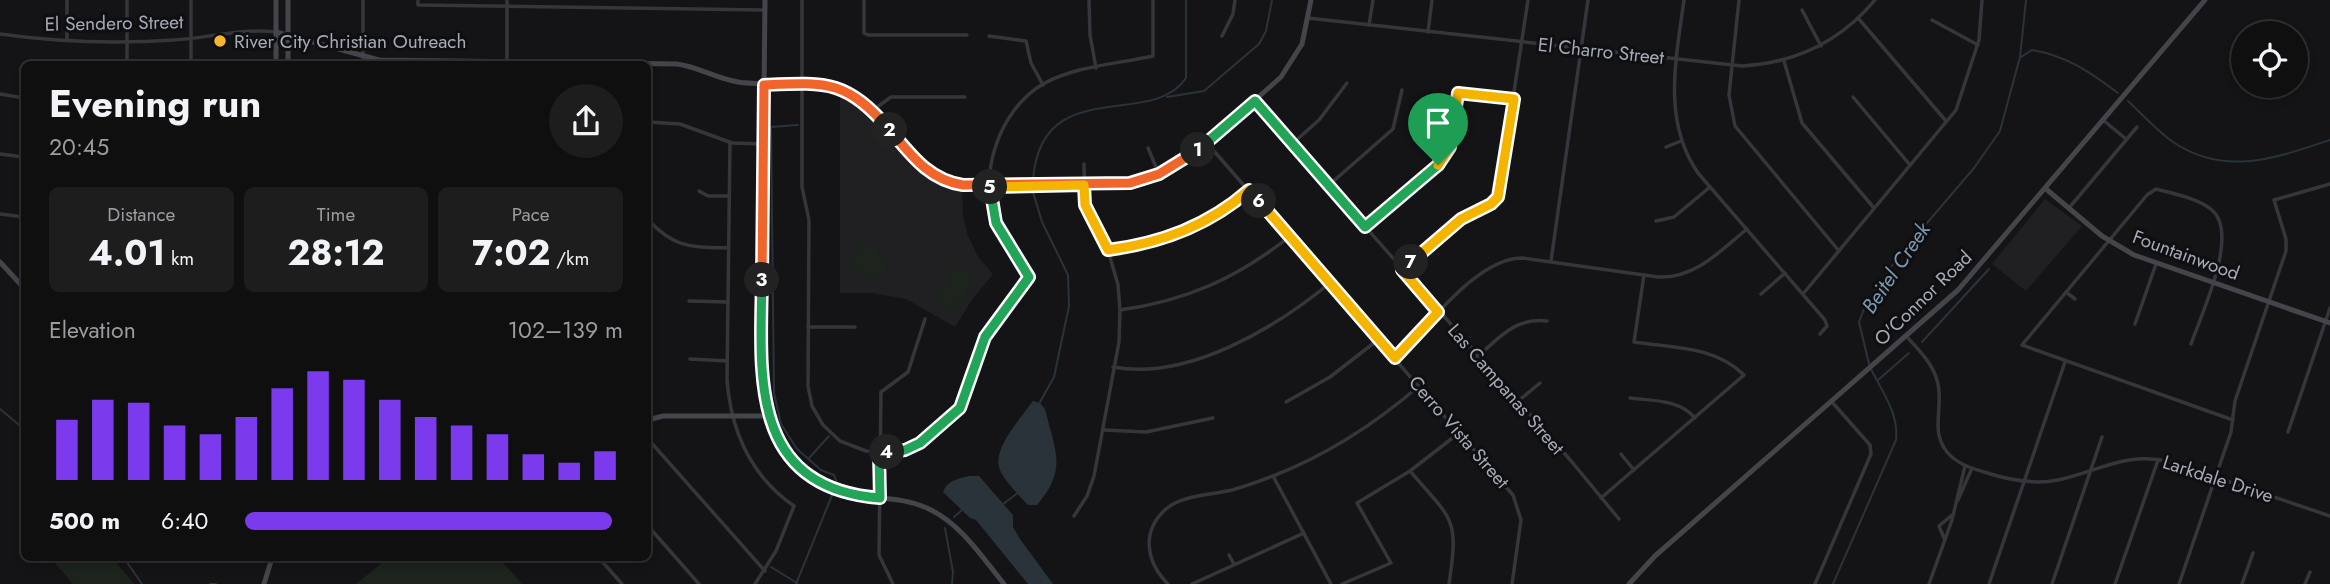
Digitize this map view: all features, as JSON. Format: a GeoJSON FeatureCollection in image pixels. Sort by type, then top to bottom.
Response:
{"type":"FeatureCollection","features":[{"type":"Feature","properties":{"kind":"street"},"geometry":{"type":"LineString","coordinates":[[66,41],[67,0]]}},
{"type":"Feature","properties":{"kind":"street"},"geometry":{"type":"LineString","coordinates":[[127,0],[127,61]]}},
{"type":"Feature","properties":{"kind":"street"},"geometry":{"type":"LineString","coordinates":[[191,0],[191,61]]}},
{"type":"Feature","properties":{"kind":"street"},"geometry":{"type":"LineString","coordinates":[[276,0],[276,61]]}},
{"type":"Feature","properties":{"kind":"street"},"geometry":{"type":"LineString","coordinates":[[288,0],[288,61]]}},
{"type":"Feature","properties":{"kind":"street"},"geometry":{"type":"LineString","coordinates":[[363,0],[363,61]]}},
{"type":"Feature","properties":{"kind":"street"},"geometry":{"type":"LineString","coordinates":[[563,0],[563,7]]}},
{"type":"Feature","properties":{"kind":"street"},"geometry":{"type":"LineString","coordinates":[[618,0],[618,8]]}},
{"type":"Feature","properties":{"kind":"street"},"geometry":{"type":"LineString","coordinates":[[673,8],[674,0]]}},
{"type":"Feature","properties":{"kind":"street"},"geometry":{"type":"LineString","coordinates":[[730,0],[730,9]]}},
{"type":"Feature","properties":{"kind":"street"},"geometry":{"type":"LineString","coordinates":[[765,0],[761,373],[768,416],[784,450],[809,475],[850,494],[918,504],[947,520],[1004,584]]}},
{"type":"Feature","properties":{"kind":"street"},"geometry":{"type":"LineString","coordinates":[[802,0],[802,187],[808,220],[808,386],[815,412],[840,441],[857,449],[879,452],[900,452],[916,446],[960,408],[985,337],[1029,277],[996,223],[990,185],[996,147],[1005,125],[1021,103],[1043,85],[1070,73],[1153,57],[1153,0]]}},
{"type":"Feature","properties":{"kind":"street"},"geometry":{"type":"LineString","coordinates":[[864,0],[864,33],[868,36],[967,35]]}},
{"type":"Feature","properties":{"kind":"street"},"geometry":{"type":"LineString","coordinates":[[1089,0],[1090,35],[1096,68]]}},
{"type":"Feature","properties":{"kind":"street"},"geometry":{"type":"LineString","coordinates":[[1222,36],[1233,14],[1236,0]]}},
{"type":"Feature","properties":{"kind":"street","name":"El Sendero Street"},"geometry":{"type":"LineString","coordinates":[[651,64],[677,64],[700,68],[731,81],[764,85],[820,83],[841,89],[873,110],[915,160],[932,174],[957,184],[1130,183],[1159,174],[1207,143],[1255,101],[1292,63],[1302,44],[1311,0]]}},
{"type":"Feature","properties":{"kind":"street"},"geometry":{"type":"LineString","coordinates":[[1369,25],[1373,0]]}},
{"type":"Feature","properties":{"kind":"street"},"geometry":{"type":"LineString","coordinates":[[1428,32],[1432,0]]}},
{"type":"Feature","properties":{"kind":"street"},"geometry":{"type":"LineString","coordinates":[[1402,270],[1461,219],[1491,204],[1498,197],[1528,0]]}},
{"type":"Feature","properties":{"kind":"street"},"geometry":{"type":"LineString","coordinates":[[1551,262],[1588,0]]}},
{"type":"Feature","properties":{"kind":"street"},"geometry":{"type":"LineString","coordinates":[[1684,0],[1676,59],[1674,105],[1681,141],[1692,163],[1710,187],[1827,323],[1820,334]]}},
{"type":"Feature","properties":{"kind":"street"},"geometry":{"type":"LineString","coordinates":[[1739,0],[1729,106],[1734,126],[1839,251]]}},
{"type":"Feature","properties":{"kind":"street","name":"El Charro Street"},"geometry":{"type":"LineString","coordinates":[[1308,18],[1731,65],[1784,61],[1821,46],[1858,18],[1875,0]]}},
{"type":"Feature","properties":{"kind":"street"},"geometry":{"type":"LineString","coordinates":[[1803,295],[1958,105],[1978,45],[1982,0]]}},
{"type":"Feature","properties":{"kind":"street","name":"O'Connor Road"},"geometry":{"type":"LineString","coordinates":[[1629,584],[1655,556],[1907,337],[1972,276],[2204,0]]}},
{"type":"Feature","properties":{"kind":"street"},"geometry":{"type":"LineString","coordinates":[[418,3],[765,10]]}},
{"type":"Feature","properties":{"kind":"street"},"geometry":{"type":"LineString","coordinates":[[507,3],[507,61]]}},
{"type":"Feature","properties":{"kind":"street"},"geometry":{"type":"LineString","coordinates":[[1802,10],[1821,46]]}},
{"type":"Feature","properties":{"kind":"street"},"geometry":{"type":"LineString","coordinates":[[1858,18],[1946,121]]}},
{"type":"Feature","properties":{"kind":"street"},"geometry":{"type":"LineString","coordinates":[[1932,20],[1978,45]]}},
{"type":"Feature","properties":{"kind":"street","name":"El Sendero Street"},"geometry":{"type":"LineString","coordinates":[[0,34],[66,41],[127,41],[191,38],[240,30],[276,32],[363,61]]}},
{"type":"Feature","properties":{"kind":"street"},"geometry":{"type":"LineString","coordinates":[[989,36],[1026,41],[1031,63],[1043,85]]}},
{"type":"Feature","properties":{"kind":"street"},"geometry":{"type":"LineString","coordinates":[[1784,61],[1802,123],[1875,209]]}},
{"type":"Feature","properties":{"kind":"street"},"geometry":{"type":"LineString","coordinates":[[1292,144],[1319,120],[1346,83]]}},
{"type":"Feature","properties":{"kind":"street"},"geometry":{"type":"LineString","coordinates":[[1329,185],[1393,129],[1402,90]]}},
{"type":"Feature","properties":{"kind":"street"},"geometry":{"type":"LineString","coordinates":[[1365,227],[1447,155],[1458,93],[1514,99]]}},
{"type":"Feature","properties":{"kind":"street"},"geometry":{"type":"LineString","coordinates":[[0,94],[21,98]]}},
{"type":"Feature","properties":{"kind":"street"},"geometry":{"type":"LineString","coordinates":[[873,110],[891,97],[965,97]]}},
{"type":"Feature","properties":{"kind":"street"},"geometry":{"type":"LineString","coordinates":[[1853,97],[1910,165]]}},
{"type":"Feature","properties":{"kind":"street","name":"Las Campanas Street"},"geometry":{"type":"LineString","coordinates":[[1255,101],[1619,519]]}},
{"type":"Feature","properties":{"kind":"street"},"geometry":{"type":"LineString","coordinates":[[2104,120],[2127,139]]}},
{"type":"Feature","properties":{"kind":"street"},"geometry":{"type":"LineString","coordinates":[[651,122],[680,124],[730,142],[764,144]]}},
{"type":"Feature","properties":{"kind":"street"},"geometry":{"type":"LineString","coordinates":[[2069,208],[2137,127]]}},
{"type":"Feature","properties":{"kind":"street"},"geometry":{"type":"LineString","coordinates":[[1666,147],[1681,141]]}},
{"type":"Feature","properties":{"kind":"street"},"geometry":{"type":"LineString","coordinates":[[730,142],[728,361],[732,416],[754,466],[772,488],[794,506],[765,571],[755,584]]}},
{"type":"Feature","properties":{"kind":"street","name":"Cerro Vista Street"},"geometry":{"type":"LineString","coordinates":[[1207,143],[1518,503],[1521,520],[1512,584]]}},
{"type":"Feature","properties":{"kind":"street"},"geometry":{"type":"LineString","coordinates":[[1147,148],[1159,174]]}},
{"type":"Feature","properties":{"kind":"street"},"geometry":{"type":"LineString","coordinates":[[0,154],[21,158]]}},
{"type":"Feature","properties":{"kind":"street"},"geometry":{"type":"LineString","coordinates":[[1074,516],[1091,486],[1104,430],[1119,342],[1120,310],[1118,285],[1108,250],[1085,205],[1084,164]]}},
{"type":"Feature","properties":{"kind":"street"},"geometry":{"type":"LineString","coordinates":[[2179,584],[2216,476],[2233,420],[2235,401],[2287,245],[2274,200],[2330,184]]}},
{"type":"Feature","properties":{"kind":"street"},"geometry":{"type":"LineString","coordinates":[[1656,221],[1674,217],[1710,187]]}},
{"type":"Feature","properties":{"kind":"street","name":"Fountainwood"},"geometry":{"type":"LineString","coordinates":[[2046,188],[2108,241],[2156,264],[2328,322]]}},
{"type":"Feature","properties":{"kind":"street"},"geometry":{"type":"LineString","coordinates":[[1108,250],[1150,243],[1192,228],[1224,210],[1249,190]]}},
{"type":"Feature","properties":{"kind":"street"},"geometry":{"type":"LineString","coordinates":[[699,191],[708,196],[729,196]]}},
{"type":"Feature","properties":{"kind":"street"},"geometry":{"type":"LineString","coordinates":[[2191,344],[2212,283],[2222,242],[2215,212],[2172,194],[2152,191],[2022,345],[2233,420]]}},
{"type":"Feature","properties":{"kind":"street"},"geometry":{"type":"LineString","coordinates":[[0,214],[21,217]]}},
{"type":"Feature","properties":{"kind":"street"},"geometry":{"type":"LineString","coordinates":[[651,223],[666,237],[681,245],[729,248]]}},
{"type":"Feature","properties":{"kind":"street"},"geometry":{"type":"LineString","coordinates":[[1395,358],[1438,312],[1500,261],[1522,258],[1666,277],[1691,271],[1707,263],[1747,229]]}},
{"type":"Feature","properties":{"kind":"street"},"geometry":{"type":"LineString","coordinates":[[1120,310],[1166,303],[1210,288],[1253,265],[1289,237]]}},
{"type":"Feature","properties":{"kind":"street"},"geometry":{"type":"LineString","coordinates":[[0,262],[21,285]]}},
{"type":"Feature","properties":{"kind":"street"},"geometry":{"type":"LineString","coordinates":[[2135,324],[2156,264]]}},
{"type":"Feature","properties":{"kind":"street"},"geometry":{"type":"LineString","coordinates":[[1761,294],[1784,273]]}},
{"type":"Feature","properties":{"kind":"street"},"geometry":{"type":"LineString","coordinates":[[1601,498],[1744,375],[1730,361],[1716,354],[1634,342],[1644,275]]}},
{"type":"Feature","properties":{"kind":"street"},"geometry":{"type":"LineString","coordinates":[[1113,367],[1145,369],[1213,352],[1270,326],[1330,283]]}},
{"type":"Feature","properties":{"kind":"street"},"geometry":{"type":"LineString","coordinates":[[2066,292],[2075,299]]}},
{"type":"Feature","properties":{"kind":"street"},"geometry":{"type":"LineString","coordinates":[[689,302],[728,302]]}},
{"type":"Feature","properties":{"kind":"street"},"geometry":{"type":"LineString","coordinates":[[2288,432],[2328,322],[2330,308]]}},
{"type":"Feature","properties":{"kind":"street"},"geometry":{"type":"LineString","coordinates":[[893,584],[879,555],[881,392],[908,372],[925,319]]}},
{"type":"Feature","properties":{"kind":"street"},"geometry":{"type":"LineString","coordinates":[[1478,357],[1518,323],[1533,319],[1547,321]]}},
{"type":"Feature","properties":{"kind":"street"},"geometry":{"type":"LineString","coordinates":[[808,327],[855,327]]}},
{"type":"Feature","properties":{"kind":"street"},"geometry":{"type":"LineString","coordinates":[[1907,337],[1929,363],[1938,382],[1937,417],[1941,441],[1949,454],[1965,466],[1952,515],[1928,584]]}},
{"type":"Feature","properties":{"kind":"street"},"geometry":{"type":"LineString","coordinates":[[1286,402],[1330,377],[1378,339]]}},
{"type":"Feature","properties":{"kind":"street"},"geometry":{"type":"LineString","coordinates":[[690,359],[728,361]]}},
{"type":"Feature","properties":{"kind":"street"},"geometry":{"type":"LineString","coordinates":[[1989,584],[2065,362]]}},
{"type":"Feature","properties":{"kind":"street"},"geometry":{"type":"LineString","coordinates":[[1517,402],[1540,383]]}},
{"type":"Feature","properties":{"kind":"street"},"geometry":{"type":"LineString","coordinates":[[1168,584],[1150,560],[1152,532],[1163,512],[1178,502],[1234,489],[1273,476],[1323,453],[1365,427],[1419,386]]}},
{"type":"Feature","properties":{"kind":"street"},"geometry":{"type":"LineString","coordinates":[[1630,398],[1676,404],[1695,418]]}},
{"type":"Feature","properties":{"kind":"street"},"geometry":{"type":"LineString","coordinates":[[1815,584],[1871,449],[1832,402]]}},
{"type":"Feature","properties":{"kind":"street"},"geometry":{"type":"LineString","coordinates":[[651,419],[663,416],[768,416]]}},
{"type":"Feature","properties":{"kind":"street"},"geometry":{"type":"LineString","coordinates":[[1104,430],[1146,432],[1213,418]]}},
{"type":"Feature","properties":{"kind":"street"},"geometry":{"type":"LineString","coordinates":[[1342,584],[1391,563],[1357,503],[1410,471],[1460,433]]}},
{"type":"Feature","properties":{"kind":"street"},"geometry":{"type":"LineString","coordinates":[[2052,584],[2102,437]]}},
{"type":"Feature","properties":{"kind":"street"},"geometry":{"type":"LineString","coordinates":[[651,442],[765,571]]}},
{"type":"Feature","properties":{"kind":"street"},"geometry":{"type":"LineString","coordinates":[[1621,454],[1634,470]]}},
{"type":"Feature","properties":{"kind":"street"},"geometry":{"type":"LineString","coordinates":[[2115,584],[2158,459]]}},
{"type":"Feature","properties":{"kind":"street","name":"Larkdale Drive"},"geometry":{"type":"LineString","coordinates":[[1965,466],[2024,481],[2058,480],[2122,460],[2158,459],[2216,476],[2330,516]]}},
{"type":"Feature","properties":{"kind":"street"},"geometry":{"type":"LineString","coordinates":[[1956,502],[1972,468]]}},
{"type":"Feature","properties":{"kind":"street"},"geometry":{"type":"LineString","coordinates":[[1410,471],[1452,524],[1455,542],[1449,584]]}},
{"type":"Feature","properties":{"kind":"street"},"geometry":{"type":"LineString","coordinates":[[1273,476],[1331,584]]}},
{"type":"Feature","properties":{"kind":"street"},"geometry":{"type":"LineString","coordinates":[[1944,538],[1939,526],[1952,515]]}},
{"type":"Feature","properties":{"kind":"street"},"geometry":{"type":"LineString","coordinates":[[651,529],[699,584]]}},
{"type":"Feature","properties":{"kind":"street"},"geometry":{"type":"LineString","coordinates":[[1192,584],[1304,533]]}},
{"type":"Feature","properties":{"kind":"street"},"geometry":{"type":"LineString","coordinates":[[2242,584],[2253,553]]}},
{"type":"Feature","properties":{"kind":"street"},"geometry":{"type":"LineString","coordinates":[[1229,555],[1234,564]]}},
{"type":"Feature","properties":{"kind":"street"},"geometry":{"type":"LineString","coordinates":[[264,584],[271,561]]}},
{"type":"Feature","properties":{"kind":"street"},"geometry":{"type":"LineString","coordinates":[[602,561],[622,584]]}},
{"type":"Feature","properties":{"kind":"street"},"geometry":{"type":"LineString","coordinates":[[2305,584],[2310,572]]}},
{"type":"Feature","properties":{"kind":"shaded area"},"geometry":{"type":"Polygon","coordinates":[[[840,95],[862,108],[920,172],[942,185],[962,190],[963,216],[968,236],[978,257],[993,274],[973,298],[955,327],[906,299],[872,293],[840,293],[840,95]]]}},
{"type":"Feature","properties":{"kind":"shaded area"},"geometry":{"type":"Polygon","coordinates":[[[2045,199],[2082,226],[2026,291],[1992,264],[2045,199]]]}},
{"type":"Feature","properties":{"kind":"shaded area"},"geometry":{"type":"Polygon","coordinates":[[[861,243],[876,248],[878,255],[888,260],[879,281],[850,268],[861,243]]]}},
{"type":"Feature","properties":{"kind":"shaded area"},"geometry":{"type":"Polygon","coordinates":[[[957,264],[975,277],[952,311],[933,298],[957,264]]]}},
{"type":"Feature","properties":{"kind":"shaded area"},"geometry":{"type":"Polygon","coordinates":[[[1033,401],[1040,403],[1045,409],[1055,448],[1056,470],[1053,481],[1037,505],[1028,505],[1005,479],[998,462],[1009,434],[1033,401]]]}},
{"type":"Feature","properties":{"kind":"shaded area"},"geometry":{"type":"Polygon","coordinates":[[[979,476],[1013,515],[1013,527],[1053,584],[1028,584],[976,520],[970,518],[943,492],[950,482],[979,476]]]}},
{"type":"Feature","properties":{"kind":"shaded area"},"geometry":{"type":"Polygon","coordinates":[[[54,561],[115,561],[134,584],[73,584],[54,561]]]}},
{"type":"Feature","properties":{"kind":"shaded area"},"geometry":{"type":"Polygon","coordinates":[[[502,561],[522,584],[356,584],[382,563],[502,561]]]}},
{"type":"Feature","properties":{"kind":"waterway"},"geometry":{"type":"LineString","coordinates":[[1033,180],[1040,147],[1056,126],[1076,114],[1149,101],[1170,93],[1186,78],[1186,0]]}},
{"type":"Feature","properties":{"kind":"waterway"},"geometry":{"type":"LineString","coordinates":[[1167,97],[1204,91],[1259,44],[1266,31],[1272,0]]}},
{"type":"Feature","properties":{"kind":"waterway","name":"Beitel Creek"},"geometry":{"type":"LineString","coordinates":[[1869,364],[1859,322],[1866,304],[1898,257],[1974,168],[2000,131],[2020,57],[2026,0]]}},
{"type":"Feature","properties":{"kind":"waterway"},"geometry":{"type":"LineString","coordinates":[[2021,57],[2032,50],[2056,56],[2088,72],[2118,93]]}},
{"type":"Feature","properties":{"kind":"waterway"},"geometry":{"type":"LineString","coordinates":[[2128,101],[2173,142],[2192,153],[2212,159],[2251,161],[2270,158],[2330,140]]}},
{"type":"Feature","properties":{"kind":"waterway"},"geometry":{"type":"LineString","coordinates":[[798,125],[771,127],[774,393],[781,424],[797,449],[821,470],[834,475],[837,483]]}},
{"type":"Feature","properties":{"kind":"waterway"},"geometry":{"type":"LineString","coordinates":[[1033,192],[1042,222],[1068,275],[1069,306],[1054,377],[1040,402]]}},
{"type":"Feature","properties":{"kind":"waterway"},"geometry":{"type":"LineString","coordinates":[[1922,342],[1989,269]]}},
{"type":"Feature","properties":{"kind":"waterway"},"geometry":{"type":"LineString","coordinates":[[1878,380],[1909,353]]}},
{"type":"Feature","properties":{"kind":"waterway","name":"Beitel Creek"},"geometry":{"type":"LineString","coordinates":[[1833,584],[1896,440],[1892,412],[1871,369]]}},
{"type":"Feature","properties":{"kind":"waterway"},"geometry":{"type":"LineString","coordinates":[[0,409],[21,426]]}},
{"type":"Feature","properties":{"kind":"waterway"},"geometry":{"type":"LineString","coordinates":[[809,458],[829,436]]}},
{"type":"Feature","properties":{"kind":"waterway"},"geometry":{"type":"LineString","coordinates":[[1002,505],[1019,492]]}},
{"type":"Feature","properties":{"kind":"waterway"},"geometry":{"type":"LineString","coordinates":[[796,584],[833,493]]}},
{"type":"Feature","properties":{"kind":"waterway"},"geometry":{"type":"LineString","coordinates":[[954,517],[962,510]]}},
{"type":"Feature","properties":{"kind":"waterway"},"geometry":{"type":"LineString","coordinates":[[945,528],[953,572],[952,584]]}},
{"type":"Feature","properties":{"kind":"waterway"},"geometry":{"type":"LineString","coordinates":[[126,561],[142,584]]}},
{"type":"Feature","properties":{"kind":"waterway"},"geometry":{"type":"LineString","coordinates":[[771,567],[797,583]]}},
{"type":"Feature","properties":{"kind":"waterway"},"geometry":{"type":"LineString","coordinates":[[210,584],[216,584]]}},
{"type":"Feature","properties":{"kind":"place","name":"River City Christian Outreach"},"geometry":{"type":"Point","coordinates":[220,41]}},
{"type":"Feature","properties":{"kind":"route"},"geometry":{"type":"LineString","coordinates":[[820,83],[850,93],[868,105],[926,170],[944,180],[963,185],[1130,183],[1181,162],[1255,101],[1365,227],[1438,165],[1450,147],[1458,93],[1514,99],[1498,197],[1491,204],[1453,225],[1402,270],[1438,312],[1395,358],[1249,190],[1203,223],[1171,237],[1108,250],[1085,205],[1084,185],[990,185],[996,223],[1029,277],[985,337],[965,401],[954,415],[916,446],[900,452],[879,452],[880,498],[850,494],[809,475],[784,450],[772,429],[764,404],[761,373],[764,85],[820,83]]}}]}
